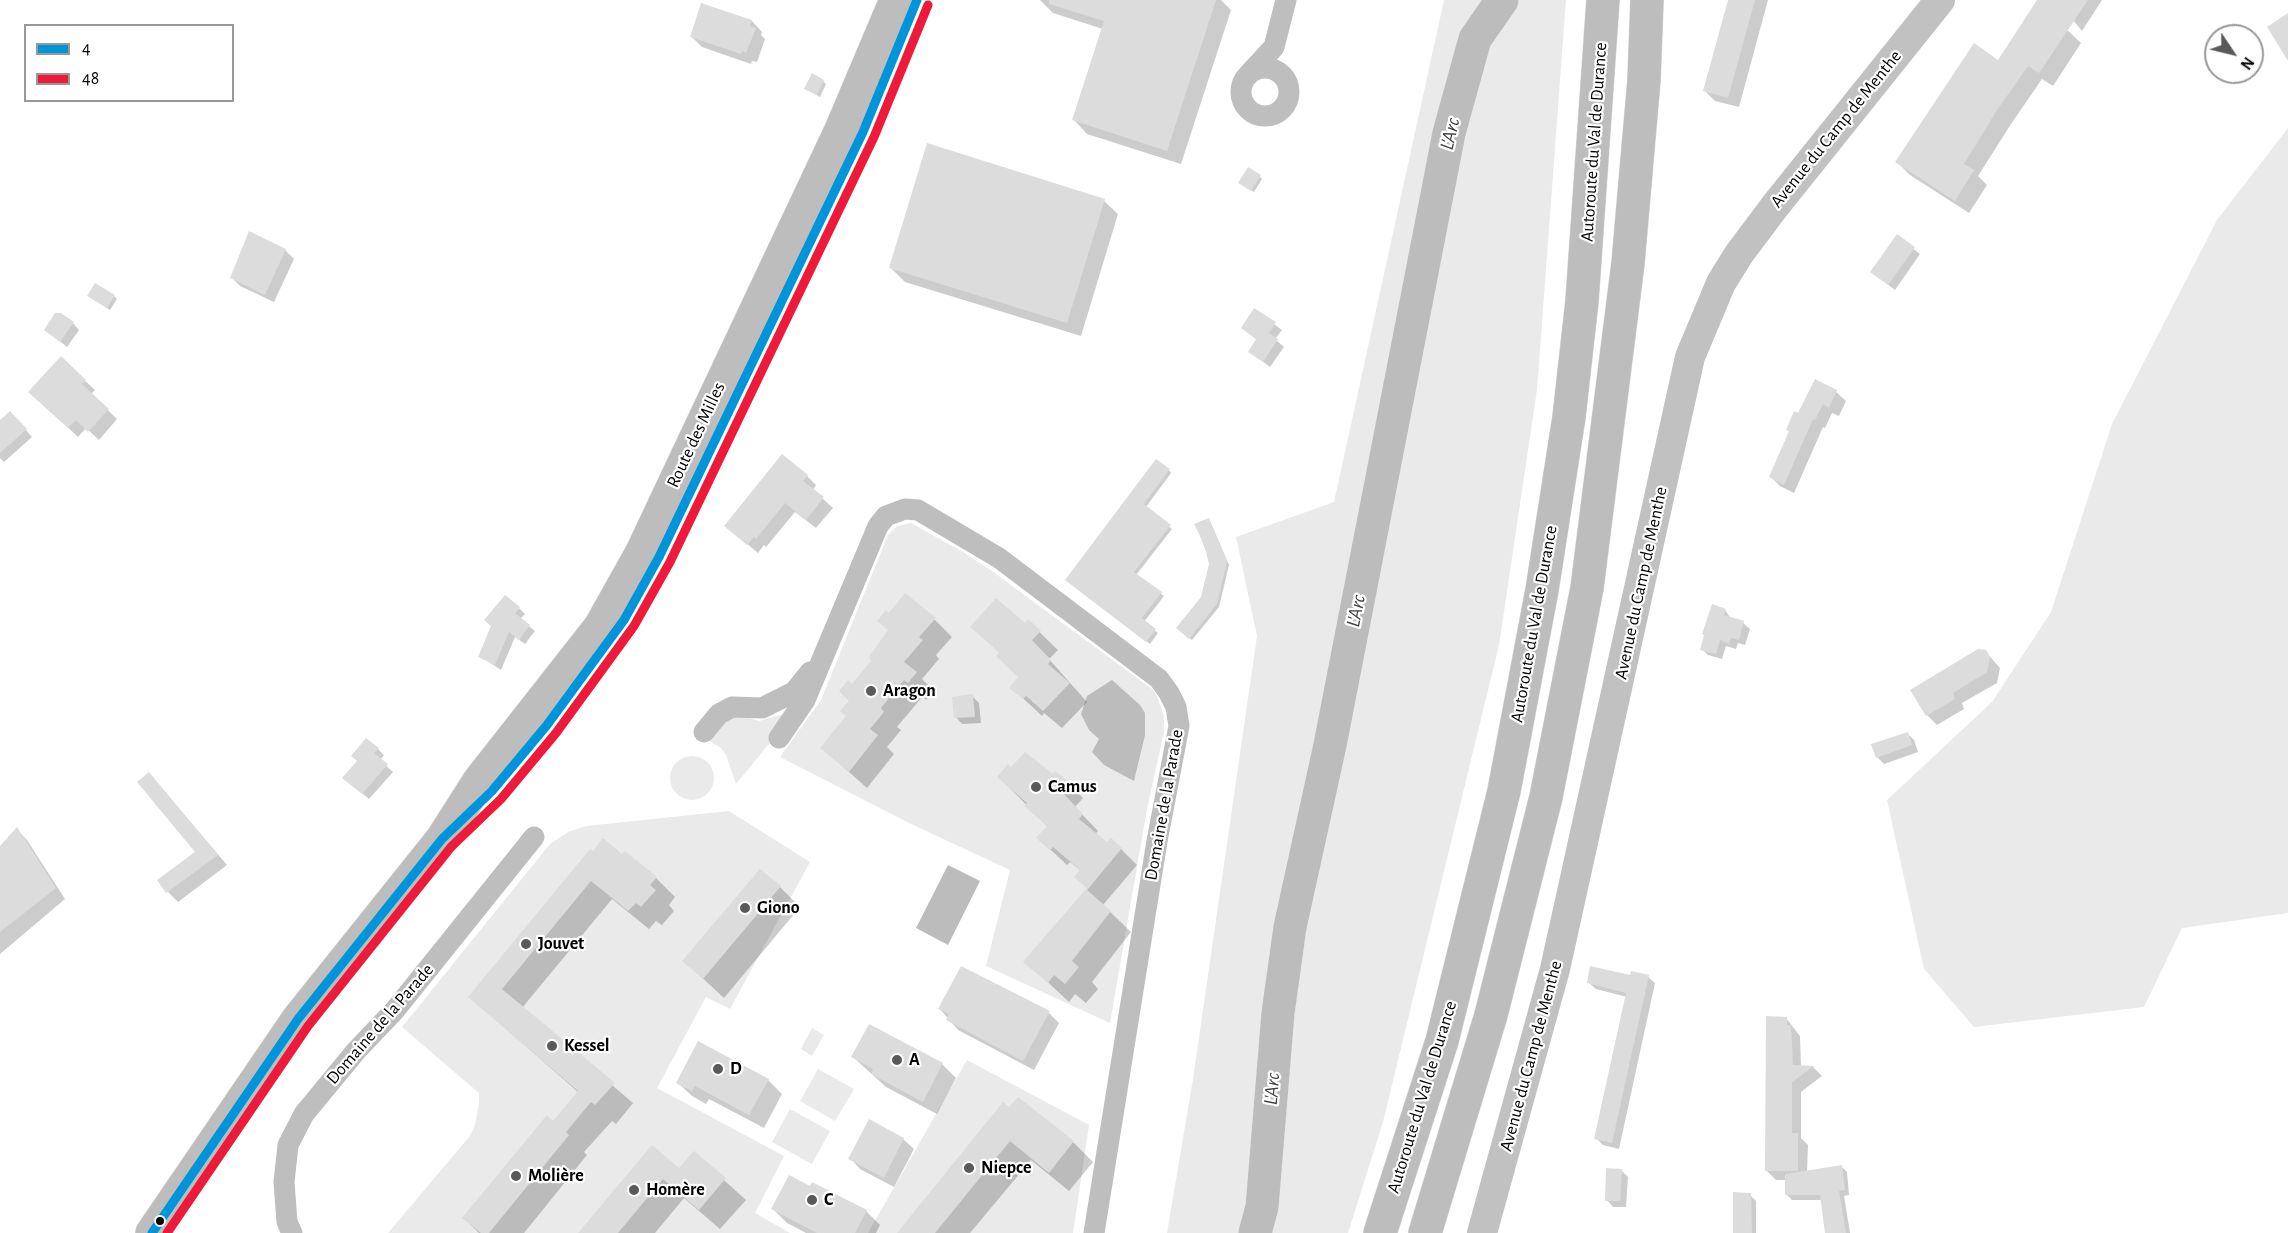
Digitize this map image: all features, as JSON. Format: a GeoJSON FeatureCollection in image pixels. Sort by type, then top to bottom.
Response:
{"type":"FeatureCollection","features":[{"type":"Feature","properties":{"kind":"main road","name":"Route des Milles"},"geometry":{"type":"LineString","coordinates":[[152,1233],[298,1019],[442,839],[479,781],[600,627],[642,552],[841,130],[896,0]]}},
{"type":"Feature","properties":{"kind":"main road","name":"Route des Milles"},"geometry":{"type":"LineString","coordinates":[[442,839],[492,791],[582,680],[624,620],[659,557],[863,132],[917,0]]}},
{"type":"Feature","properties":{"kind":"main road","name":"Autoroute du Val de Durance"},"geometry":{"type":"LineString","coordinates":[[1380,1233],[1442,1041],[1504,791],[1542,590],[1569,417],[1582,301],[1603,0]]}},
{"type":"Feature","properties":{"kind":"main road"},"geometry":{"type":"LineString","coordinates":[[1425,1233],[1491,1015],[1546,797],[1587,588],[1628,263],[1643,90],[1647,0]]}},
{"type":"Feature","properties":{"kind":"main road","name":"Avenue du Camp de Menthe"},"geometry":{"type":"LineString","coordinates":[[1482,1233],[1555,969],[1690,357],[1721,283],[1739,254],[1940,0]]}},
{"type":"Feature","properties":{"kind":"street"},"geometry":{"type":"LineString","coordinates":[[1274,47],[1288,84],[1288,97],[1283,108],[1270,116],[1250,111],[1243,102],[1241,93],[1245,79],[1274,47],[1287,0]]}},
{"type":"Feature","properties":{"kind":"street"},"geometry":{"type":"LineString","coordinates":[[1245,79],[1253,71],[1267,68],[1284,77]]}},
{"type":"Feature","properties":{"kind":"street","name":"Domaine de la Parade"},"geometry":{"type":"LineString","coordinates":[[779,738],[805,700],[878,526],[886,516],[896,511],[918,510],[999,558],[1159,679],[1176,707],[1179,726],[1149,886],[1094,1233]]}},
{"type":"Feature","properties":{"kind":"street","name":"Domaine de la Parade"},"geometry":{"type":"LineString","coordinates":[[704,732],[719,714],[732,707],[762,708],[794,692],[824,656]]}},
{"type":"Feature","properties":{"kind":"street","name":"Domaine de la Parade"},"geometry":{"type":"LineString","coordinates":[[292,1233],[287,1222],[284,1182],[288,1145],[304,1114],[356,1051],[407,996],[534,837]]}},
{"type":"Feature","properties":{"kind":"shaded area"},"geometry":{"type":"Polygon","coordinates":[[[1444,0],[1566,0],[1537,390],[1499,645],[1383,1122],[1348,1233],[1167,1233],[1193,1079],[1257,636],[1236,537],[1334,502],[1444,0]]]}},
{"type":"Feature","properties":{"kind":"shaded area"},"geometry":{"type":"Polygon","coordinates":[[[2288,128],[2288,913],[2182,928],[2144,1007],[1974,1027],[1924,969],[1887,800],[1992,702],[2051,612],[2112,424],[2217,220],[2288,128]]]}},
{"type":"Feature","properties":{"kind":"shaded area"},"geometry":{"type":"Polygon","coordinates":[[[911,523],[992,571],[1152,689],[1158,698],[1164,716],[1164,732],[1147,809],[1110,1023],[986,966],[1010,870],[911,824],[780,757],[821,700],[888,535],[897,526],[911,523]]]}},
{"type":"Feature","properties":{"kind":"shaded area"},"geometry":{"type":"Polygon","coordinates":[[[1112,680],[1140,705],[1145,713],[1145,735],[1134,781],[1104,765],[1092,752],[1099,739],[1089,730],[1081,714],[1087,696],[1112,680]]]}},
{"type":"Feature","properties":{"kind":"shaded area"},"geometry":{"type":"Polygon","coordinates":[[[784,714],[788,721],[736,784],[726,755],[721,748],[708,740],[730,717],[743,716],[759,721],[784,714]]]}},
{"type":"Feature","properties":{"kind":"shaded area"},"geometry":{"type":"Polygon","coordinates":[[[692,756],[707,763],[714,778],[707,793],[692,800],[677,793],[670,778],[677,763],[692,756]]]}},
{"type":"Feature","properties":{"kind":"shaded area"},"geometry":{"type":"Polygon","coordinates":[[[729,811],[810,862],[730,1009],[706,997],[657,1088],[784,1156],[755,1213],[790,1233],[388,1233],[469,1137],[475,1125],[479,1103],[479,1093],[402,1027],[550,844],[568,832],[586,826],[729,811]]]}},
{"type":"Feature","properties":{"kind":"shaded area"},"geometry":{"type":"Polygon","coordinates":[[[948,865],[980,881],[948,945],[916,928],[948,865]]]}},
{"type":"Feature","properties":{"kind":"shaded area"},"geometry":{"type":"Polygon","coordinates":[[[812,1028],[824,1035],[812,1056],[801,1049],[812,1028]]]}},
{"type":"Feature","properties":{"kind":"shaded area"},"geometry":{"type":"Polygon","coordinates":[[[967,1060],[1089,1125],[1073,1233],[868,1233],[967,1060]]]}},
{"type":"Feature","properties":{"kind":"shaded area"},"geometry":{"type":"Polygon","coordinates":[[[818,1069],[854,1089],[835,1121],[800,1101],[818,1069]]]}},
{"type":"Feature","properties":{"kind":"shaded area"},"geometry":{"type":"Polygon","coordinates":[[[790,1109],[830,1131],[812,1164],[772,1142],[790,1109]]]}},
{"type":"Feature","properties":{"kind":"building"},"geometry":{"type":"Polygon","coordinates":[[[1049,0],[1216,0],[1167,151],[1072,120],[1104,21],[1049,4],[1049,0]]]}},
{"type":"Feature","properties":{"kind":"building"},"geometry":{"type":"Polygon","coordinates":[[[1728,0],[1755,0],[1728,98],[1703,91],[1728,0]]]}},
{"type":"Feature","properties":{"kind":"building"},"geometry":{"type":"Polygon","coordinates":[[[2037,0],[2088,0],[2039,73],[2028,66],[1997,110],[1964,164],[1974,170],[1955,201],[1895,162],[1974,43],[1998,60],[2037,0]]]}},
{"type":"Feature","properties":{"kind":"building"},"geometry":{"type":"Polygon","coordinates":[[[701,3],[752,20],[750,26],[756,28],[746,53],[742,51],[741,54],[690,37],[701,3]]]}},
{"type":"Feature","properties":{"kind":"building"},"geometry":{"type":"Polygon","coordinates":[[[2288,13],[2288,61],[2267,27],[2288,13]]]}},
{"type":"Feature","properties":{"kind":"building"},"geometry":{"type":"Polygon","coordinates":[[[812,73],[824,80],[817,95],[804,89],[812,73]]]}},
{"type":"Feature","properties":{"kind":"building"},"geometry":{"type":"Polygon","coordinates":[[[927,143],[1105,199],[1067,323],[889,268],[927,143]]]}},
{"type":"Feature","properties":{"kind":"building"},"geometry":{"type":"Polygon","coordinates":[[[1248,167],[1261,175],[1251,191],[1238,183],[1248,167]]]}},
{"type":"Feature","properties":{"kind":"building"},"geometry":{"type":"Polygon","coordinates":[[[249,231],[286,249],[265,295],[230,278],[249,231]]]}},
{"type":"Feature","properties":{"kind":"building"},"geometry":{"type":"Polygon","coordinates":[[[1897,234],[1915,247],[1888,285],[1870,272],[1897,234]]]}},
{"type":"Feature","properties":{"kind":"building"},"geometry":{"type":"Polygon","coordinates":[[[95,283],[115,295],[107,308],[87,296],[95,283]]]}},
{"type":"Feature","properties":{"kind":"building"},"geometry":{"type":"Polygon","coordinates":[[[1254,308],[1276,322],[1269,333],[1278,339],[1263,362],[1248,352],[1256,339],[1241,328],[1254,308]]]}},
{"type":"Feature","properties":{"kind":"building"},"geometry":{"type":"Polygon","coordinates":[[[55,313],[61,313],[74,322],[60,342],[44,330],[55,313]]]}},
{"type":"Feature","properties":{"kind":"building"},"geometry":{"type":"Polygon","coordinates":[[[61,356],[86,380],[82,384],[109,409],[88,432],[76,420],[68,428],[28,392],[61,356]]]}},
{"type":"Feature","properties":{"kind":"building"},"geometry":{"type":"Polygon","coordinates":[[[1815,379],[1837,390],[1829,408],[1823,404],[1815,420],[1813,419],[1784,485],[1769,477],[1789,431],[1786,430],[1794,411],[1798,413],[1815,379]]]}},
{"type":"Feature","properties":{"kind":"building"},"geometry":{"type":"Polygon","coordinates":[[[10,411],[27,429],[0,453],[0,420],[10,411]]]}},
{"type":"Feature","properties":{"kind":"building"},"geometry":{"type":"Polygon","coordinates":[[[782,454],[808,475],[803,481],[824,497],[806,520],[785,503],[756,539],[754,537],[747,545],[724,526],[782,454]]]}},
{"type":"Feature","properties":{"kind":"building"},"geometry":{"type":"Polygon","coordinates":[[[1156,459],[1170,469],[1144,504],[1171,525],[1134,572],[1162,592],[1142,618],[1156,629],[1146,642],[1065,580],[1156,459]]]}},
{"type":"Feature","properties":{"kind":"building"},"geometry":{"type":"Polygon","coordinates":[[[1209,518],[1227,561],[1217,604],[1189,639],[1176,628],[1201,597],[1209,564],[1204,544],[1194,524],[1209,518]]]}},
{"type":"Feature","properties":{"kind":"building"},"geometry":{"type":"Polygon","coordinates":[[[905,593],[936,618],[919,637],[923,640],[904,662],[917,672],[908,683],[904,680],[881,708],[884,712],[870,729],[878,735],[849,772],[820,748],[846,716],[840,711],[849,701],[839,691],[848,680],[852,684],[871,661],[869,657],[888,630],[877,621],[886,610],[889,613],[905,593]]]}},
{"type":"Feature","properties":{"kind":"building"},"geometry":{"type":"Polygon","coordinates":[[[505,595],[520,607],[515,613],[530,625],[519,640],[509,632],[495,665],[478,657],[491,626],[484,620],[505,595]]]}},
{"type":"Feature","properties":{"kind":"building"},"geometry":{"type":"Polygon","coordinates":[[[996,598],[1025,623],[1028,619],[1041,631],[1032,640],[1051,660],[1048,664],[1070,683],[1043,711],[1026,696],[1023,699],[1009,688],[1018,677],[996,656],[999,652],[970,627],[996,598]]]}},
{"type":"Feature","properties":{"kind":"building"},"geometry":{"type":"Polygon","coordinates":[[[1712,604],[1726,609],[1724,615],[1744,621],[1739,640],[1731,638],[1729,644],[1720,640],[1716,654],[1700,650],[1704,635],[1702,634],[1712,604]]]}},
{"type":"Feature","properties":{"kind":"building"},"geometry":{"type":"Polygon","coordinates":[[[1978,649],[1986,650],[1990,657],[1987,672],[1953,693],[1955,699],[1926,716],[1910,690],[1978,649]]]}},
{"type":"Feature","properties":{"kind":"building"},"geometry":{"type":"Polygon","coordinates":[[[973,694],[975,717],[954,718],[952,697],[973,694]]]}},
{"type":"Feature","properties":{"kind":"building"},"geometry":{"type":"Polygon","coordinates":[[[1908,732],[1912,745],[1876,758],[1871,744],[1908,732]]]}},
{"type":"Feature","properties":{"kind":"building"},"geometry":{"type":"Polygon","coordinates":[[[366,738],[379,748],[374,753],[388,764],[362,794],[342,778],[357,761],[351,756],[366,738]]]}},
{"type":"Feature","properties":{"kind":"building"},"geometry":{"type":"Polygon","coordinates":[[[1025,752],[1053,774],[1055,771],[1068,781],[1060,790],[1083,814],[1079,819],[1107,842],[1111,838],[1122,848],[1088,889],[1074,877],[1080,870],[1053,847],[1050,850],[1036,838],[1047,826],[1024,806],[1027,803],[997,777],[1008,764],[1011,767],[1025,752]]]}},
{"type":"Feature","properties":{"kind":"building"},"geometry":{"type":"Polygon","coordinates":[[[149,772],[218,855],[166,893],[157,880],[195,852],[137,782],[149,772]]]}},
{"type":"Feature","properties":{"kind":"building"},"geometry":{"type":"Polygon","coordinates":[[[17,827],[56,888],[0,932],[0,846],[17,827]]]}},
{"type":"Feature","properties":{"kind":"building"},"geometry":{"type":"Polygon","coordinates":[[[603,838],[622,854],[625,851],[657,877],[650,885],[656,890],[641,907],[636,903],[628,911],[591,881],[502,989],[615,1083],[595,1105],[591,1102],[566,1132],[569,1135],[489,1233],[481,1233],[462,1218],[547,1115],[553,1121],[578,1091],[468,997],[590,849],[593,851],[603,838]]]}},
{"type":"Feature","properties":{"kind":"building","name":"Giono"},"geometry":{"type":"Polygon","coordinates":[[[760,869],[781,886],[703,979],[682,961],[760,869]]]}},
{"type":"Feature","properties":{"kind":"building"},"geometry":{"type":"Polygon","coordinates":[[[1086,889],[1111,911],[1072,961],[1079,967],[1065,984],[1054,975],[1048,983],[1023,962],[1086,889]]]}},
{"type":"Feature","properties":{"kind":"building"},"geometry":{"type":"Polygon","coordinates":[[[961,966],[1050,1011],[1023,1061],[946,1020],[949,1014],[938,1009],[961,966]]]}},
{"type":"Feature","properties":{"kind":"building"},"geometry":{"type":"Polygon","coordinates":[[[1590,966],[1630,975],[1631,971],[1649,975],[1612,1143],[1594,1139],[1626,993],[1587,983],[1590,966]]]}},
{"type":"Feature","properties":{"kind":"building"},"geometry":{"type":"Polygon","coordinates":[[[1766,1016],[1787,1017],[1787,1025],[1791,1025],[1793,1065],[1814,1066],[1792,1082],[1792,1133],[1798,1133],[1798,1171],[1765,1171],[1766,1016]]]}},
{"type":"Feature","properties":{"kind":"building","name":"A"},"geometry":{"type":"Polygon","coordinates":[[[869,1024],[943,1063],[923,1102],[871,1074],[873,1069],[851,1057],[869,1024]]]}},
{"type":"Feature","properties":{"kind":"building","name":"D"},"geometry":{"type":"Polygon","coordinates":[[[698,1041],[769,1079],[749,1115],[695,1086],[692,1091],[676,1083],[698,1041]]]}},
{"type":"Feature","properties":{"kind":"building","name":"Niepce"},"geometry":{"type":"Polygon","coordinates":[[[1018,1097],[1074,1141],[1049,1173],[1010,1141],[935,1233],[897,1233],[1003,1102],[1009,1107],[1018,1097]]]}},
{"type":"Feature","properties":{"kind":"building"},"geometry":{"type":"Polygon","coordinates":[[[869,1119],[904,1138],[884,1178],[848,1159],[869,1119]]]}},
{"type":"Feature","properties":{"kind":"building","name":"Homère"},"geometry":{"type":"Polygon","coordinates":[[[652,1145],[679,1168],[694,1151],[726,1178],[699,1210],[663,1179],[618,1233],[578,1233],[652,1145]]]}},
{"type":"Feature","properties":{"kind":"building"},"geometry":{"type":"Polygon","coordinates":[[[1842,1165],[1845,1190],[1839,1191],[1846,1233],[1825,1233],[1820,1195],[1785,1195],[1785,1174],[1842,1165]]]}},
{"type":"Feature","properties":{"kind":"building"},"geometry":{"type":"Polygon","coordinates":[[[1606,1168],[1622,1169],[1620,1201],[1605,1201],[1606,1168]]]}},
{"type":"Feature","properties":{"kind":"building","name":"C"},"geometry":{"type":"Polygon","coordinates":[[[789,1175],[810,1186],[812,1182],[867,1210],[855,1233],[817,1233],[771,1209],[789,1175]]]}},
{"type":"Feature","properties":{"kind":"building"},"geometry":{"type":"Polygon","coordinates":[[[1733,1192],[1751,1193],[1752,1233],[1733,1233],[1733,1192]]]}},
{"type":"Feature","properties":{"kind":"waterway","name":"L'Arc"},"geometry":{"type":"LineString","coordinates":[[1255,1233],[1262,1207],[1278,1013],[1290,927],[1330,745],[1449,133],[1475,39],[1502,0]]}},
{"type":"Feature","properties":{"kind":"transit line","name":"4"},"geometry":{"type":"LineString","coordinates":[[152,1233],[298,1019],[442,839],[492,791],[547,725],[624,620],[659,557],[863,132],[917,0]]}},
{"type":"Feature","properties":{"kind":"transit line","name":"48"},"geometry":{"type":"LineString","coordinates":[[167,1233],[308,1026],[451,847],[501,799],[556,733],[634,626],[670,562],[874,137],[928,5]]}},
{"type":"Feature","properties":{"kind":"place","name":"Aragon"},"geometry":{"type":"Point","coordinates":[871,691]}},
{"type":"Feature","properties":{"kind":"place","name":"Camus"},"geometry":{"type":"Point","coordinates":[1036,787]}},
{"type":"Feature","properties":{"kind":"place","name":"Giono"},"geometry":{"type":"Point","coordinates":[745,908]}},
{"type":"Feature","properties":{"kind":"place","name":"Jouvet"},"geometry":{"type":"Point","coordinates":[526,944]}},
{"type":"Feature","properties":{"kind":"place","name":"Kessel"},"geometry":{"type":"Point","coordinates":[552,1046]}},
{"type":"Feature","properties":{"kind":"place","name":"A"},"geometry":{"type":"Point","coordinates":[897,1060]}},
{"type":"Feature","properties":{"kind":"place","name":"D"},"geometry":{"type":"Point","coordinates":[718,1069]}},
{"type":"Feature","properties":{"kind":"place","name":"Niepce"},"geometry":{"type":"Point","coordinates":[969,1168]}},
{"type":"Feature","properties":{"kind":"place","name":"Molière"},"geometry":{"type":"Point","coordinates":[516,1176]}},
{"type":"Feature","properties":{"kind":"place","name":"Homère"},"geometry":{"type":"Point","coordinates":[634,1190]}},
{"type":"Feature","properties":{"kind":"place","name":"C"},"geometry":{"type":"Point","coordinates":[812,1200]}}]}
